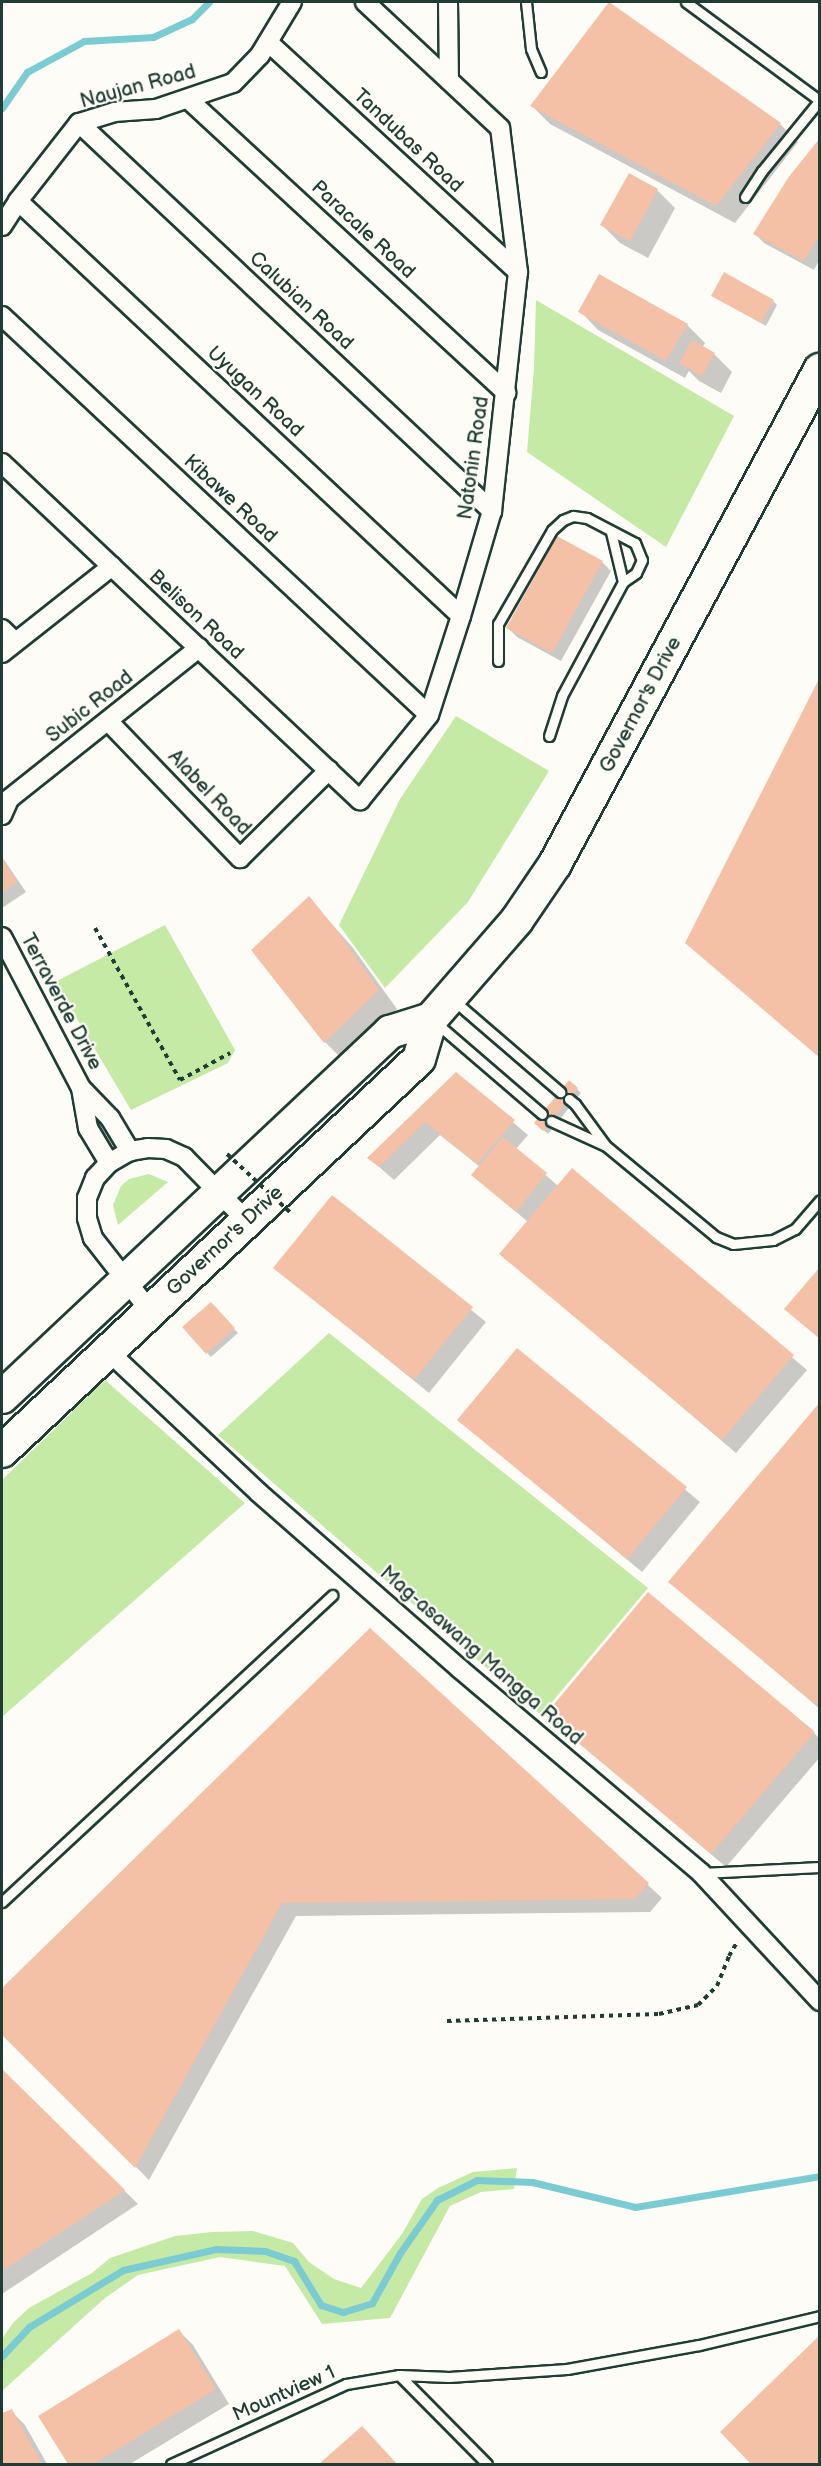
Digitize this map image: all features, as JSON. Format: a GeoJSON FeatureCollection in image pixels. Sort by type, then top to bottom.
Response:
{"type":"FeatureCollection","features":[{"type":"Feature","properties":{"kind":"highway","name":"Governor's Drive"},"geometry":{"type":"LineString","coordinates":[[2,1451],[419,1059],[441,1008],[517,920],[555,864],[819,370]]}},
{"type":"Feature","properties":{"kind":"highway","name":"Governor's Drive"},"geometry":{"type":"LineString","coordinates":[[2,1397],[127,1282],[390,1032],[441,1008]]}},
{"type":"Feature","properties":{"kind":"street","name":"Naujan Road"},"geometry":{"type":"LineString","coordinates":[[2,226],[18,201],[79,123],[114,112],[156,109],[189,100],[233,83],[260,55],[292,2]]}},
{"type":"Feature","properties":{"kind":"street"},"geometry":{"type":"LineString","coordinates":[[364,2],[449,80]]}},
{"type":"Feature","properties":{"kind":"street"},"geometry":{"type":"LineString","coordinates":[[448,2],[449,80]]}},
{"type":"Feature","properties":{"kind":"street","name":"Tandubas Road"},"geometry":{"type":"LineString","coordinates":[[268,42],[518,272]]}},
{"type":"Feature","properties":{"kind":"street","name":"Natonin Road"},"geometry":{"type":"LineString","coordinates":[[360,800],[429,715],[492,511],[518,272],[500,128],[449,80]]}},
{"type":"Feature","properties":{"kind":"street","name":"Paracale Road"},"geometry":{"type":"LineString","coordinates":[[189,100],[506,393]]}},
{"type":"Feature","properties":{"kind":"street","name":"Calubian Road"},"geometry":{"type":"LineString","coordinates":[[79,123],[492,511]]}},
{"type":"Feature","properties":{"kind":"street","name":"Uyugan Road"},"geometry":{"type":"LineString","coordinates":[[18,201],[461,616]]}},
{"type":"Feature","properties":{"kind":"street","name":"Kibawe Road"},"geometry":{"type":"LineString","coordinates":[[2,316],[429,715]]}},
{"type":"Feature","properties":{"kind":"street","name":"Belison Road"},"geometry":{"type":"LineString","coordinates":[[2,463],[360,800]]}},
{"type":"Feature","properties":{"kind":"street"},"geometry":{"type":"LineString","coordinates":[[2,629],[8,647],[112,566]]}},
{"type":"Feature","properties":{"kind":"street","name":"Subic Road"},"geometry":{"type":"LineString","coordinates":[[4,805],[199,648]]}},
{"type":"Feature","properties":{"kind":"street","name":"Alabel Road"},"geometry":{"type":"LineString","coordinates":[[109,722],[240,858],[329,770]]}},
{"type":"Feature","properties":{"kind":"street","name":"Terraverde Drive"},"geometry":{"type":"LineString","coordinates":[[2,937],[81,1088],[110,1118],[130,1150]]}},
{"type":"Feature","properties":{"kind":"street","name":"Terraverde Drive"},"geometry":{"type":"LineString","coordinates":[[81,1088],[88,1128],[109,1163]]}},
{"type":"Feature","properties":{"kind":"street"},"geometry":{"type":"LineString","coordinates":[[150,1311],[93,1238],[87,1218],[87,1198],[95,1179],[109,1163],[130,1150],[166,1149],[184,1157],[247,1221]]}},
{"type":"Feature","properties":{"kind":"street","name":"Mag-asawang Mangga Road"},"geometry":{"type":"LineString","coordinates":[[108,1351],[259,1493],[469,1677],[700,1873],[750,1924],[819,2001]]}},
{"type":"Feature","properties":{"kind":"lane"},"geometry":{"type":"LineString","coordinates":[[526,2],[531,49],[541,72]]}},
{"type":"Feature","properties":{"kind":"lane"},"geometry":{"type":"LineString","coordinates":[[686,2],[819,100],[762,171],[745,197]]}},
{"type":"Feature","properties":{"kind":"lane"},"geometry":{"type":"LineString","coordinates":[[498,661],[498,624],[552,530],[563,520],[573,516],[587,518],[635,543],[642,560],[636,573],[623,582],[561,696],[549,736]]}},
{"type":"Feature","properties":{"kind":"lane"},"geometry":{"type":"LineString","coordinates":[[611,532],[623,582]]}},
{"type":"Feature","properties":{"kind":"lane"},"geometry":{"type":"LineString","coordinates":[[441,1008],[560,1092]]}},
{"type":"Feature","properties":{"kind":"lane"},"geometry":{"type":"LineString","coordinates":[[441,1008],[542,1114]]}},
{"type":"Feature","properties":{"kind":"lane"},"geometry":{"type":"LineString","coordinates":[[569,1099],[576,1104],[606,1146],[716,1237],[733,1244],[773,1240],[795,1229],[819,1200]]}},
{"type":"Feature","properties":{"kind":"lane"},"geometry":{"type":"LineString","coordinates":[[551,1121],[606,1146]]}},
{"type":"Feature","properties":{"kind":"lane"},"geometry":{"type":"LineString","coordinates":[[2,1902],[332,1595]]}},
{"type":"Feature","properties":{"kind":"lane"},"geometry":{"type":"LineString","coordinates":[[700,1873],[819,1867]]}},
{"type":"Feature","properties":{"kind":"lane","name":"Mountview 1"},"geometry":{"type":"LineString","coordinates":[[171,2464],[346,2384],[399,2375],[449,2377],[567,2369],[699,2345],[819,2316]]}},
{"type":"Feature","properties":{"kind":"lane"},"geometry":{"type":"LineString","coordinates":[[399,2375],[487,2464]]}},
{"type":"Feature","properties":{"kind":"path"},"geometry":{"type":"LineString","coordinates":[[95,928],[180,1080],[230,1053]]}},
{"type":"Feature","properties":{"kind":"path"},"geometry":{"type":"LineString","coordinates":[[227,1154],[291,1214]]}},
{"type":"Feature","properties":{"kind":"path"},"geometry":{"type":"LineString","coordinates":[[447,2021],[659,2014],[698,2005],[717,1986],[729,1956],[750,1924]]}},
{"type":"Feature","properties":{"kind":"green space"},"geometry":{"type":"Polygon","coordinates":[[[536,300],[734,416],[666,547],[527,452],[534,369],[536,300]]]}},
{"type":"Feature","properties":{"kind":"green space"},"geometry":{"type":"Polygon","coordinates":[[[456,716],[549,771],[468,902],[385,988],[339,925],[400,799],[456,716]]]}},
{"type":"Feature","properties":{"kind":"green space"},"geometry":{"type":"Polygon","coordinates":[[[165,925],[235,1050],[228,1063],[131,1110],[55,982],[165,925]]]}},
{"type":"Feature","properties":{"kind":"green space"},"geometry":{"type":"Polygon","coordinates":[[[149,1174],[168,1182],[118,1225],[113,1205],[121,1186],[129,1179],[149,1174]]]}},
{"type":"Feature","properties":{"kind":"green space"},"geometry":{"type":"Polygon","coordinates":[[[329,1333],[648,1588],[541,1715],[218,1435],[329,1333]]]}},
{"type":"Feature","properties":{"kind":"green space"},"geometry":{"type":"Polygon","coordinates":[[[105,1380],[245,1503],[2,1717],[2,1480],[105,1380]]]}},
{"type":"Feature","properties":{"kind":"green space"},"geometry":{"type":"Polygon","coordinates":[[[517,2168],[514,2189],[481,2192],[450,2206],[390,2318],[322,2324],[285,2266],[220,2257],[138,2275],[105,2298],[2,2391],[2,2339],[13,2323],[29,2308],[92,2273],[110,2258],[175,2236],[253,2231],[293,2243],[309,2262],[334,2279],[361,2288],[402,2234],[422,2199],[438,2188],[473,2172],[517,2168]]]}},
{"type":"Feature","properties":{"kind":"building"},"geometry":{"type":"Polygon","coordinates":[[[609,2],[781,123],[716,206],[530,106],[609,2]]]}},
{"type":"Feature","properties":{"kind":"building"},"geometry":{"type":"Polygon","coordinates":[[[820,138],[820,234],[804,261],[753,234],[788,178],[820,138]]]}},
{"type":"Feature","properties":{"kind":"building"},"geometry":{"type":"Polygon","coordinates":[[[629,173],[658,189],[630,241],[600,225],[629,173]]]}},
{"type":"Feature","properties":{"kind":"building"},"geometry":{"type":"Polygon","coordinates":[[[724,272],[774,300],[761,323],[711,296],[724,272]]]}},
{"type":"Feature","properties":{"kind":"building"},"geometry":{"type":"Polygon","coordinates":[[[599,274],[688,324],[666,361],[578,312],[599,274]]]}},
{"type":"Feature","properties":{"kind":"building"},"geometry":{"type":"Polygon","coordinates":[[[692,340],[715,353],[702,376],[679,363],[692,340]]]}},
{"type":"Feature","properties":{"kind":"building"},"geometry":{"type":"Polygon","coordinates":[[[557,536],[603,561],[552,653],[506,628],[557,536]]]}},
{"type":"Feature","properties":{"kind":"building"},"geometry":{"type":"Polygon","coordinates":[[[820,677],[820,1058],[685,943],[820,677]]]}},
{"type":"Feature","properties":{"kind":"building"},"geometry":{"type":"Polygon","coordinates":[[[2,858],[17,882],[2,893],[2,858]]]}},
{"type":"Feature","properties":{"kind":"building"},"geometry":{"type":"Polygon","coordinates":[[[309,896],[379,990],[324,1043],[251,950],[309,896]]]}},
{"type":"Feature","properties":{"kind":"building"},"geometry":{"type":"Polygon","coordinates":[[[456,1072],[515,1120],[477,1164],[425,1122],[379,1167],[367,1158],[456,1072]]]}},
{"type":"Feature","properties":{"kind":"building"},"geometry":{"type":"Polygon","coordinates":[[[569,1080],[578,1088],[543,1131],[534,1123],[569,1080]]]}},
{"type":"Feature","properties":{"kind":"building"},"geometry":{"type":"Polygon","coordinates":[[[503,1137],[547,1173],[516,1212],[471,1175],[503,1137]]]}},
{"type":"Feature","properties":{"kind":"building"},"geometry":{"type":"Polygon","coordinates":[[[572,1168],[794,1355],[722,1440],[499,1254],[572,1168]]]}},
{"type":"Feature","properties":{"kind":"building"},"geometry":{"type":"Polygon","coordinates":[[[332,1195],[473,1307],[414,1380],[273,1268],[332,1195]]]}},
{"type":"Feature","properties":{"kind":"building"},"geometry":{"type":"Polygon","coordinates":[[[820,1267],[820,1339],[784,1309],[820,1267]]]}},
{"type":"Feature","properties":{"kind":"building"},"geometry":{"type":"Polygon","coordinates":[[[211,1302],[235,1328],[206,1354],[182,1327],[211,1302]]]}},
{"type":"Feature","properties":{"kind":"building"},"geometry":{"type":"Polygon","coordinates":[[[517,1348],[687,1487],[627,1559],[457,1420],[517,1348]]]}},
{"type":"Feature","properties":{"kind":"building"},"geometry":{"type":"Polygon","coordinates":[[[820,1402],[820,1708],[668,1582],[820,1402]]]}},
{"type":"Feature","properties":{"kind":"building"},"geometry":{"type":"Polygon","coordinates":[[[648,1592],[815,1732],[711,1854],[545,1715],[648,1592]]]}},
{"type":"Feature","properties":{"kind":"building"},"geometry":{"type":"Polygon","coordinates":[[[370,1628],[649,1883],[635,1899],[282,1903],[135,2168],[2,2035],[2,1988],[370,1628]]]}},
{"type":"Feature","properties":{"kind":"building"},"geometry":{"type":"Polygon","coordinates":[[[2,2069],[125,2190],[2,2271],[2,2069]]]}},
{"type":"Feature","properties":{"kind":"building"},"geometry":{"type":"Polygon","coordinates":[[[179,2329],[216,2389],[94,2464],[68,2464],[38,2416],[179,2329]]]}},
{"type":"Feature","properties":{"kind":"building"},"geometry":{"type":"Polygon","coordinates":[[[820,2335],[820,2464],[751,2464],[720,2432],[820,2335]]]}},
{"type":"Feature","properties":{"kind":"building"},"geometry":{"type":"Polygon","coordinates":[[[12,2409],[42,2464],[2,2464],[2,2413],[12,2409]]]}},
{"type":"Feature","properties":{"kind":"building"},"geometry":{"type":"Polygon","coordinates":[[[362,2426],[397,2464],[319,2464],[362,2426]]]}},
{"type":"Feature","properties":{"kind":"waterway"},"geometry":{"type":"LineString","coordinates":[[2,108],[27,72],[84,41],[153,37],[192,19],[209,2]]}},
{"type":"Feature","properties":{"kind":"waterway"},"geometry":{"type":"LineString","coordinates":[[2,2356],[29,2327],[123,2270],[216,2249],[265,2251],[294,2261],[321,2305],[343,2312],[372,2303],[400,2253],[437,2200],[477,2180],[532,2182],[635,2207],[820,2176]]}}]}
